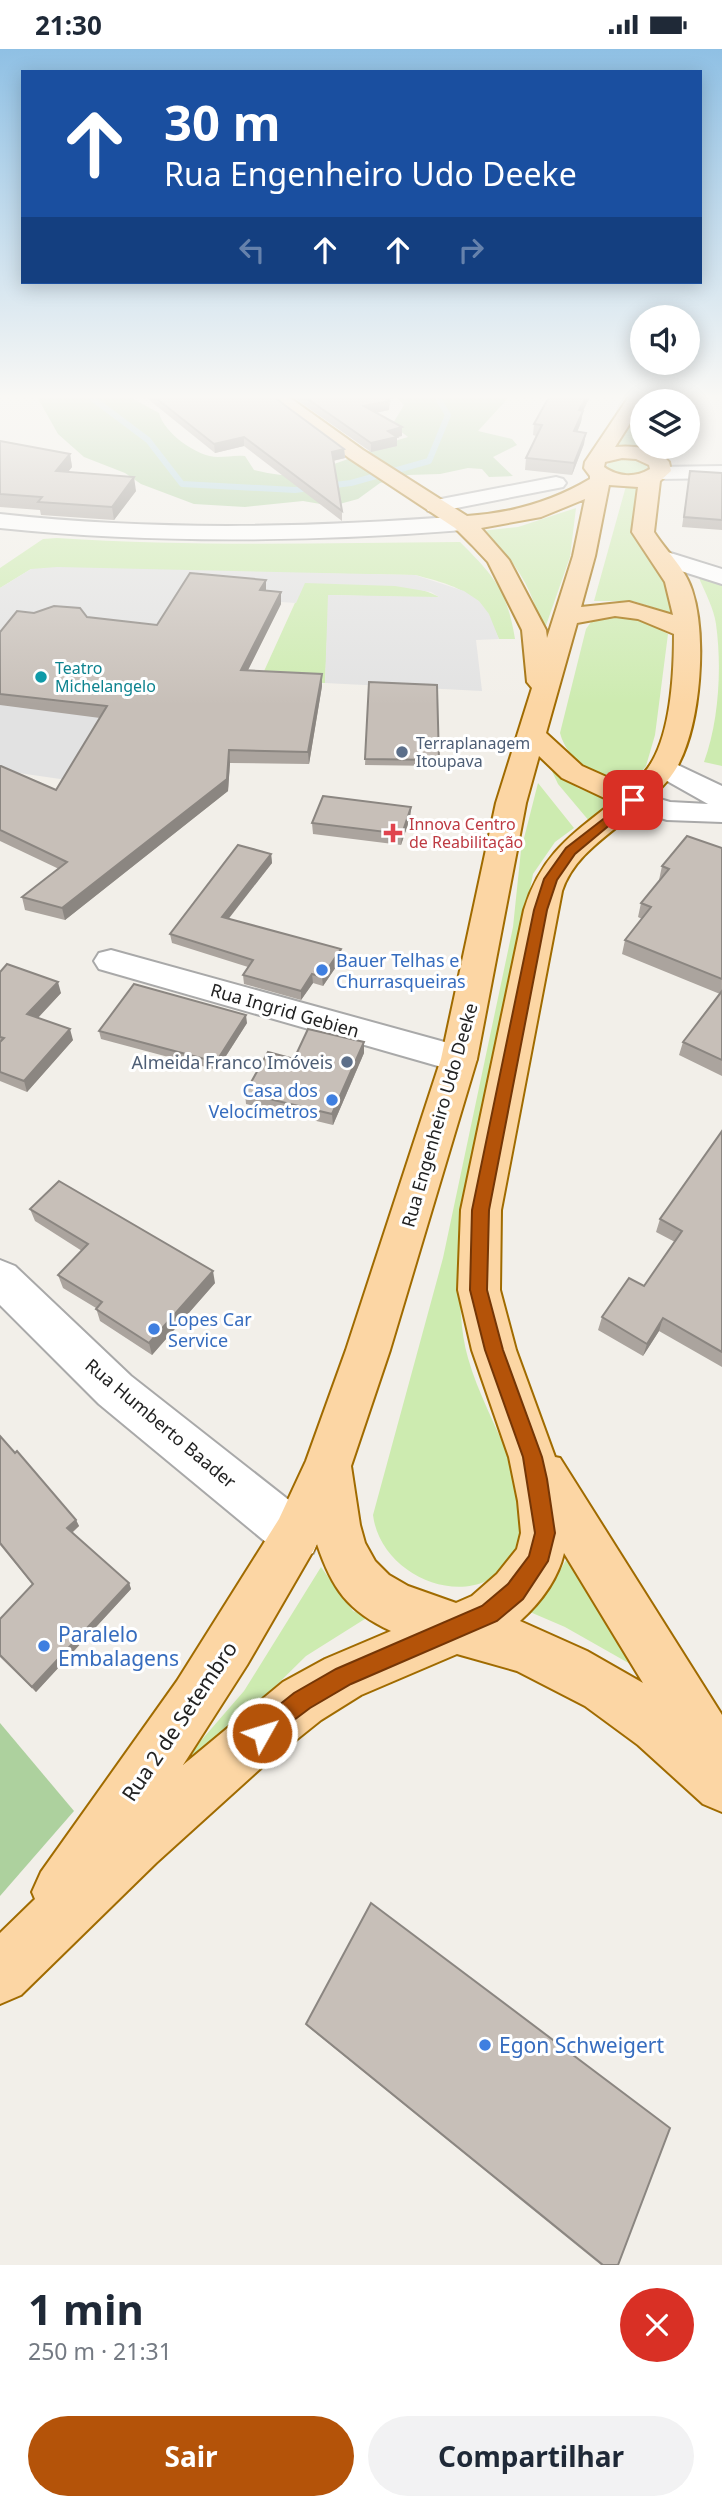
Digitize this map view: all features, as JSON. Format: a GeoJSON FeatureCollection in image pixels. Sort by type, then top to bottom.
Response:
{"type":"FeatureCollection","features":[{"type":"Feature","properties":{"kind":"main road"},"geometry":{"type":"LineString","coordinates":[[424,498],[463,523],[498,560],[534,630],[541,698]]}},
{"type":"Feature","properties":{"kind":"main road"},"geometry":{"type":"LineString","coordinates":[[463,523],[525,517],[572,498]]}},
{"type":"Feature","properties":{"kind":"main road","name":"Rua Engenheiro Udo Deeke"},"geometry":{"type":"LineString","coordinates":[[328,1465],[368,1350],[459,1059],[511,803],[584,556],[594,498]]}},
{"type":"Feature","properties":{"kind":"main road"},"geometry":{"type":"LineString","coordinates":[[457,1630],[490,1614],[515,1592],[538,1561],[545,1533],[532,1457],[494,1350],[479,1290],[481,1210],[540,910],[550,879],[570,851],[650,806],[681,701],[688,632],[680,591],[664,558],[643,531],[649,498]]}},
{"type":"Feature","properties":{"kind":"main road"},"geometry":{"type":"LineString","coordinates":[[566,618],[596,609],[625,607],[648,612],[688,632]]}},
{"type":"Feature","properties":{"kind":"main road"},"geometry":{"type":"LineString","coordinates":[[531,734],[572,772],[650,806]]}},
{"type":"Feature","properties":{"kind":"main road"},"geometry":{"type":"LineString","coordinates":[[532,1457],[722,1764]]}},
{"type":"Feature","properties":{"kind":"main road"},"geometry":{"type":"LineString","coordinates":[[328,1465],[336,1534],[358,1579],[391,1605],[457,1630],[521,1647],[587,1678],[653,1723],[722,1785]]}},
{"type":"Feature","properties":{"kind":"main road","name":"Rua 2 de Setembro"},"geometry":{"type":"LineString","coordinates":[[5,1969],[196,1700],[296,1536],[328,1465]]}},
{"type":"Feature","properties":{"kind":"main road","name":"Rua 2 de Setembro"},"geometry":{"type":"LineString","coordinates":[[5,1969],[136,1843],[242,1749],[302,1701],[344,1677],[457,1630]]}},
{"type":"Feature","properties":{"kind":"street"},"geometry":{"type":"LineString","coordinates":[[436,506],[476,498]]}},
{"type":"Feature","properties":{"kind":"street"},"geometry":{"type":"LineString","coordinates":[[0,521],[140,534],[266,534],[463,523]]}},
{"type":"Feature","properties":{"kind":"street"},"geometry":{"type":"LineString","coordinates":[[664,558],[722,577]]}},
{"type":"Feature","properties":{"kind":"street"},"geometry":{"type":"LineString","coordinates":[[663,767],[715,794],[722,801]]}},
{"type":"Feature","properties":{"kind":"street"},"geometry":{"type":"LineString","coordinates":[[650,806],[722,813]]}},
{"type":"Feature","properties":{"kind":"street"},"geometry":{"type":"LineString","coordinates":[[650,806],[722,832]]}},
{"type":"Feature","properties":{"kind":"street","name":"Rua Ingrid Gebien"},"geometry":{"type":"LineString","coordinates":[[111,961],[459,1059]]}},
{"type":"Feature","properties":{"kind":"street","name":"Rua Humberto Baader"},"geometry":{"type":"LineString","coordinates":[[0,1278],[115,1390],[296,1536]]}},
{"type":"Feature","properties":{"kind":"green space"},"geometry":{"type":"Polygon","coordinates":[[[179,498],[359,498],[332,506],[303,501],[245,507],[194,504],[179,498]]]}},
{"type":"Feature","properties":{"kind":"green space"},"geometry":{"type":"Polygon","coordinates":[[[623,498],[646,498],[674,614],[633,601],[594,601],[623,498]]]}},
{"type":"Feature","properties":{"kind":"green space"},"geometry":{"type":"Polygon","coordinates":[[[576,508],[570,557],[543,634],[522,577],[504,553],[481,531],[518,527],[576,508]]]}},
{"type":"Feature","properties":{"kind":"green space"},"geometry":{"type":"Polygon","coordinates":[[[43,539],[208,543],[460,542],[497,585],[508,608],[515,639],[499,639],[484,611],[468,594],[415,575],[31,569],[0,588],[0,568],[43,539]]]}},
{"type":"Feature","properties":{"kind":"green space"},"geometry":{"type":"Polygon","coordinates":[[[699,578],[722,583],[722,766],[704,762],[716,712],[719,658],[715,618],[699,578]]]}},
{"type":"Feature","properties":{"kind":"green space"},"geometry":{"type":"Polygon","coordinates":[[[304,583],[394,585],[411,587],[441,598],[329,595],[325,683],[260,680],[304,583]]]}},
{"type":"Feature","properties":{"kind":"green space"},"geometry":{"type":"Polygon","coordinates":[[[610,615],[634,616],[668,634],[655,735],[646,766],[630,784],[597,772],[578,761],[564,744],[560,733],[586,629],[591,622],[610,615]]]}},
{"type":"Feature","properties":{"kind":"green space"},"geometry":{"type":"Polygon","coordinates":[[[551,769],[578,788],[615,803],[590,822],[558,784],[551,769]]]}},
{"type":"Feature","properties":{"kind":"green space"},"geometry":{"type":"Polygon","coordinates":[[[538,783],[574,828],[555,842],[533,874],[459,1257],[460,1308],[465,1346],[478,1387],[514,1472],[526,1535],[499,1573],[479,1584],[457,1587],[434,1583],[412,1573],[394,1558],[380,1538],[373,1515],[443,1258],[513,927],[521,850],[538,783]]]}},
{"type":"Feature","properties":{"kind":"green space"},"geometry":{"type":"Polygon","coordinates":[[[569,1555],[632,1665],[565,1627],[523,1609],[555,1579],[569,1555]]]}},
{"type":"Feature","properties":{"kind":"green space"},"geometry":{"type":"Polygon","coordinates":[[[321,1567],[353,1611],[368,1617],[306,1656],[87,1872],[244,1691],[321,1567]]]}},
{"type":"Feature","properties":{"kind":"green space"},"geometry":{"type":"Polygon","coordinates":[[[0,1723],[74,1811],[0,1896],[0,1723]]]}},
{"type":"Feature","properties":{"kind":"shaded area"},"geometry":{"type":"Polygon","coordinates":[[[57,567],[415,575],[464,591],[479,601],[489,614],[499,639],[476,640],[482,691],[325,683],[328,595],[439,597],[431,592],[395,586],[305,583],[296,603],[265,601],[270,590],[187,582],[67,780],[12,772],[0,773],[0,588],[31,569],[57,567]]]}},
{"type":"Feature","properties":{"kind":"building"},"geometry":{"type":"Polygon","coordinates":[[[41,498],[118,498],[112,507],[38,502],[41,498]]]}},
{"type":"Feature","properties":{"kind":"building"},"geometry":{"type":"Polygon","coordinates":[[[325,498],[340,498],[342,511],[325,498]]]}},
{"type":"Feature","properties":{"kind":"building"},"geometry":{"type":"Polygon","coordinates":[[[686,498],[722,498],[722,520],[684,517],[686,498]]]}},
{"type":"Feature","properties":{"kind":"building"},"geometry":{"type":"Polygon","coordinates":[[[190,573],[266,580],[260,590],[281,592],[241,670],[322,674],[308,752],[229,750],[227,779],[62,908],[22,897],[67,862],[0,830],[0,766],[56,790],[107,706],[0,694],[0,632],[17,611],[34,613],[54,606],[80,608],[87,617],[157,625],[190,573]]]}},
{"type":"Feature","properties":{"kind":"building"},"geometry":{"type":"Polygon","coordinates":[[[369,682],[437,685],[439,760],[365,759],[369,682]]]}},
{"type":"Feature","properties":{"kind":"building"},"geometry":{"type":"Polygon","coordinates":[[[323,796],[411,807],[402,834],[312,823],[323,796]]]}},
{"type":"Feature","properties":{"kind":"building"},"geometry":{"type":"Polygon","coordinates":[[[687,836],[722,848],[722,979],[625,940],[651,907],[641,903],[669,869],[662,866],[687,836]]]}},
{"type":"Feature","properties":{"kind":"building"},"geometry":{"type":"Polygon","coordinates":[[[238,845],[271,854],[222,917],[341,949],[322,977],[312,974],[301,991],[243,975],[253,960],[170,934],[238,845]]]}},
{"type":"Feature","properties":{"kind":"building"},"geometry":{"type":"Polygon","coordinates":[[[7,964],[58,982],[27,1014],[70,1029],[24,1081],[0,1072],[0,1042],[4,1038],[0,1037],[0,972],[7,964]]]}},
{"type":"Feature","properties":{"kind":"building"},"geometry":{"type":"Polygon","coordinates":[[[134,984],[246,1015],[216,1062],[99,1031],[134,984]]]}},
{"type":"Feature","properties":{"kind":"building"},"geometry":{"type":"Polygon","coordinates":[[[722,991],[722,1060],[683,1042],[722,991]]]}},
{"type":"Feature","properties":{"kind":"building"},"geometry":{"type":"Polygon","coordinates":[[[308,1029],[364,1042],[332,1114],[245,1093],[268,1052],[294,1059],[308,1029]]]}},
{"type":"Feature","properties":{"kind":"building"},"geometry":{"type":"Polygon","coordinates":[[[722,1131],[722,1352],[663,1318],[647,1344],[602,1317],[629,1278],[644,1286],[682,1231],[660,1219],[722,1131]]]}},
{"type":"Feature","properties":{"kind":"building"},"geometry":{"type":"Polygon","coordinates":[[[59,1181],[213,1271],[149,1343],[96,1309],[102,1302],[58,1275],[88,1244],[30,1209],[59,1181]]]}},
{"type":"Feature","properties":{"kind":"building"},"geometry":{"type":"Polygon","coordinates":[[[0,1436],[15,1453],[17,1451],[76,1520],[67,1528],[129,1583],[32,1687],[0,1655],[0,1619],[33,1584],[0,1543],[0,1436]]]}},
{"type":"Feature","properties":{"kind":"building"},"geometry":{"type":"Polygon","coordinates":[[[371,1903],[670,2128],[618,2265],[603,2265],[306,2024],[371,1903]]]}},
{"type":"Feature","properties":{"kind":"place","name":"Teatro Michelangelo"},"geometry":{"type":"Point","coordinates":[41,677]}},
{"type":"Feature","properties":{"kind":"place","name":"Terraplanagem Itoupava"},"geometry":{"type":"Point","coordinates":[402,752]}},
{"type":"Feature","properties":{"kind":"place","name":"Innova Centro de Reabilitação"},"geometry":{"type":"Point","coordinates":[393,833]}},
{"type":"Feature","properties":{"kind":"place","name":"Bauer Telhas e Churrasqueiras"},"geometry":{"type":"Point","coordinates":[322,970]}},
{"type":"Feature","properties":{"kind":"place","name":"Almeida Franco Imóveis"},"geometry":{"type":"Point","coordinates":[347,1062]}},
{"type":"Feature","properties":{"kind":"place","name":"Casa dos Velocímetros"},"geometry":{"type":"Point","coordinates":[332,1100]}},
{"type":"Feature","properties":{"kind":"place","name":"Lopes Car Service"},"geometry":{"type":"Point","coordinates":[154,1329]}},
{"type":"Feature","properties":{"kind":"place","name":"Paralelo Embalagens"},"geometry":{"type":"Point","coordinates":[44,1646]}},
{"type":"Feature","properties":{"kind":"place","name":"Egon Schweigert"},"geometry":{"type":"Point","coordinates":[485,2045]}},
{"type":"Feature","properties":{"kind":"route"},"geometry":{"type":"LineString","coordinates":[[262,1733],[302,1701],[344,1677],[490,1614],[515,1592],[538,1561],[545,1533],[542,1501],[532,1457],[494,1350],[479,1290],[481,1210],[519,1028],[540,910],[550,879],[570,851],[633,800]]}}]}
